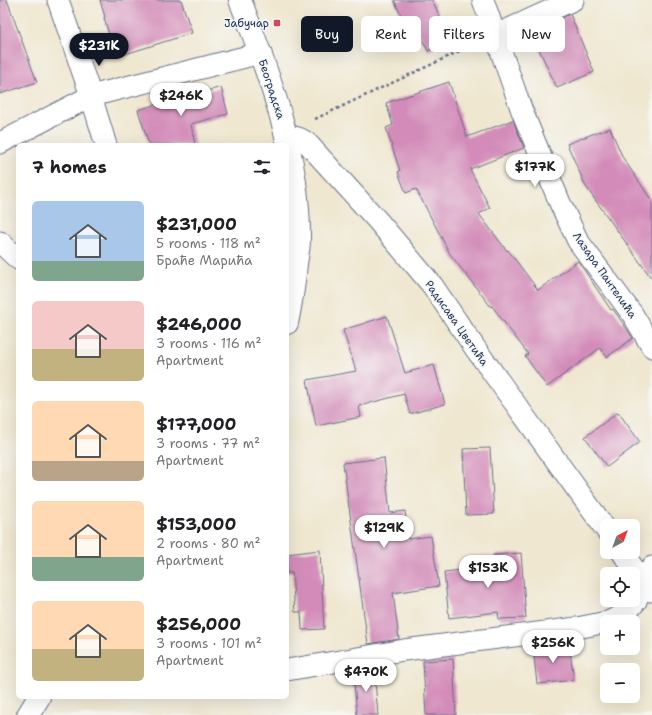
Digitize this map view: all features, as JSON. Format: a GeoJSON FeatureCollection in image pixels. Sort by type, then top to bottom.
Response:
{"type":"FeatureCollection","features":[{"type":"Feature","properties":{"kind":"street"},"geometry":{"type":"LineString","coordinates":[[58,0],[105,143]]}},
{"type":"Feature","properties":{"kind":"street","name":"Београдска"},"geometry":{"type":"LineString","coordinates":[[240,0],[291,137],[292,166],[298,215],[299,241],[289,314]]}},
{"type":"Feature","properties":{"kind":"street","name":"Лазара Пантелића"},"geometry":{"type":"LineString","coordinates":[[484,0],[489,16]]}},
{"type":"Feature","properties":{"kind":"street"},"geometry":{"type":"LineString","coordinates":[[499,34],[573,0]]}},
{"type":"Feature","properties":{"kind":"street","name":"Лазара Пантелића"},"geometry":{"type":"LineString","coordinates":[[499,44],[540,158],[578,241],[633,315],[652,347]]}},
{"type":"Feature","properties":{"kind":"street"},"geometry":{"type":"LineString","coordinates":[[0,143],[91,96],[261,54]]}},
{"type":"Feature","properties":{"kind":"street","name":"Радисава Цветића"},"geometry":{"type":"LineString","coordinates":[[291,137],[303,139],[378,221],[432,285],[479,354],[600,521]]}},
{"type":"Feature","properties":{"kind":"street"},"geometry":{"type":"LineString","coordinates":[[0,242],[16,257]]}},
{"type":"Feature","properties":{"kind":"street"},"geometry":{"type":"LineString","coordinates":[[623,615],[636,602],[649,580],[629,559]]}},
{"type":"Feature","properties":{"kind":"street"},"geometry":{"type":"LineString","coordinates":[[289,670],[404,650],[577,628],[600,624]]}},
{"type":"Feature","properties":{"kind":"street"},"geometry":{"type":"LineString","coordinates":[[28,715],[38,699]]}},
{"type":"Feature","properties":{"kind":"path"},"geometry":{"type":"LineString","coordinates":[[291,137],[319,116],[459,52]]}},
{"type":"Feature","properties":{"kind":"building"},"geometry":{"type":"Polygon","coordinates":[[[0,0],[7,0],[37,82],[0,94],[0,0]]]}},
{"type":"Feature","properties":{"kind":"building"},"geometry":{"type":"Polygon","coordinates":[[[100,0],[181,0],[192,33],[116,57],[100,0]]]}},
{"type":"Feature","properties":{"kind":"building"},"geometry":{"type":"Polygon","coordinates":[[[394,0],[432,0],[440,16],[429,16],[429,51],[421,37],[421,16],[401,16],[394,0]]]}},
{"type":"Feature","properties":{"kind":"building"},"geometry":{"type":"Polygon","coordinates":[[[570,14],[594,72],[557,88],[540,52],[565,52],[565,16],[570,14]]]}},
{"type":"Feature","properties":{"kind":"building"},"geometry":{"type":"Polygon","coordinates":[[[449,82],[467,137],[513,120],[524,148],[470,169],[490,208],[479,214],[538,290],[578,261],[611,310],[613,309],[633,338],[607,357],[600,348],[547,387],[525,356],[528,354],[450,254],[416,189],[406,193],[398,172],[400,171],[386,128],[393,125],[386,103],[449,82]]]}},
{"type":"Feature","properties":{"kind":"building"},"geometry":{"type":"Polygon","coordinates":[[[221,87],[228,114],[191,124],[195,143],[148,143],[138,110],[179,97],[180,99],[221,87]]]}},
{"type":"Feature","properties":{"kind":"building"},"geometry":{"type":"Polygon","coordinates":[[[610,128],[623,158],[652,201],[652,279],[586,187],[567,144],[610,128]]]}},
{"type":"Feature","properties":{"kind":"building"},"geometry":{"type":"Polygon","coordinates":[[[387,316],[405,373],[434,365],[445,404],[410,414],[404,394],[359,406],[361,417],[316,426],[307,380],[356,371],[343,330],[387,316]]]}},
{"type":"Feature","properties":{"kind":"building"},"geometry":{"type":"Polygon","coordinates":[[[618,412],[640,442],[607,467],[585,437],[618,412]]]}},
{"type":"Feature","properties":{"kind":"building"},"geometry":{"type":"Polygon","coordinates":[[[490,448],[494,514],[466,515],[463,449],[490,448]]]}},
{"type":"Feature","properties":{"kind":"building"},"geometry":{"type":"Polygon","coordinates":[[[384,458],[390,513],[405,511],[408,539],[431,536],[439,586],[393,593],[399,639],[368,644],[343,463],[384,458]]]}},
{"type":"Feature","properties":{"kind":"building"},"geometry":{"type":"Polygon","coordinates":[[[320,550],[324,629],[302,630],[301,612],[295,612],[292,573],[289,573],[289,554],[320,550]]]}},
{"type":"Feature","properties":{"kind":"building"},"geometry":{"type":"Polygon","coordinates":[[[521,553],[526,618],[499,619],[498,612],[449,618],[444,572],[495,566],[494,555],[521,553]]]}},
{"type":"Feature","properties":{"kind":"building"},"geometry":{"type":"Polygon","coordinates":[[[569,643],[574,680],[537,684],[533,647],[569,643]]]}},
{"type":"Feature","properties":{"kind":"building"},"geometry":{"type":"Polygon","coordinates":[[[453,659],[456,715],[426,715],[423,661],[453,659]]]}},
{"type":"Feature","properties":{"kind":"building"},"geometry":{"type":"Polygon","coordinates":[[[374,670],[378,715],[357,715],[353,672],[374,670]]]}},
{"type":"Feature","properties":{"kind":"place","name":"Јабучар"},"geometry":{"type":"Point","coordinates":[277,23]}}]}
